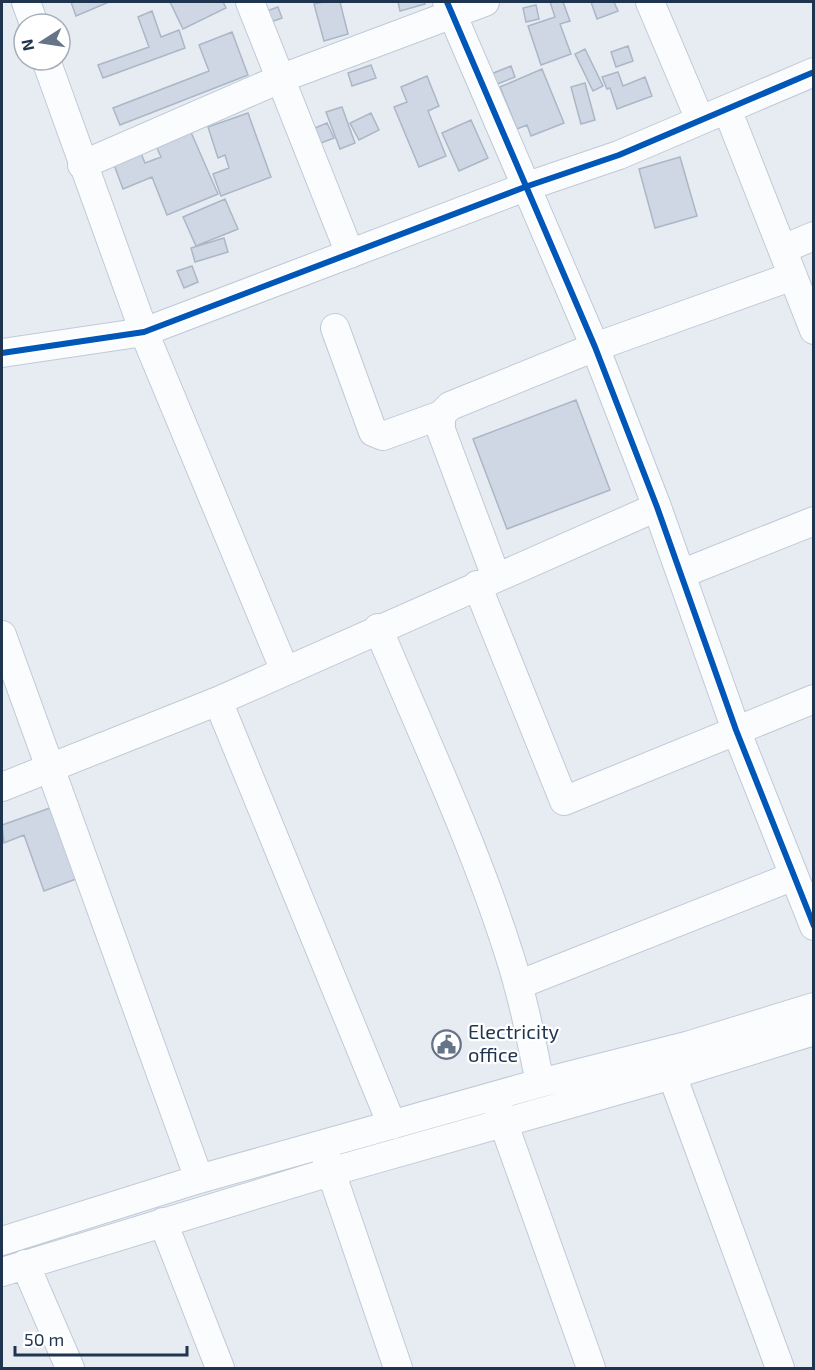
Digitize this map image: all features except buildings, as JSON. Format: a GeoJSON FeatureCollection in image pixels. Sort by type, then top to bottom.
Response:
{"type":"FeatureCollection","features":[{"type":"Feature","properties":{"kind":"street"},"geometry":{"type":"LineString","coordinates":[[250,2],[351,254]]}},
{"type":"Feature","properties":{"kind":"street"},"geometry":{"type":"LineString","coordinates":[[82,165],[450,8],[485,2]]}},
{"type":"Feature","properties":{"kind":"street"},"geometry":{"type":"LineString","coordinates":[[650,2],[700,120]]}},
{"type":"Feature","properties":{"kind":"street"},"geometry":{"type":"LineString","coordinates":[[450,8],[595,347],[657,507],[736,730],[813,926]]}},
{"type":"Feature","properties":{"kind":"street"},"geometry":{"type":"LineString","coordinates":[[50,72],[144,332],[285,671]]}},
{"type":"Feature","properties":{"kind":"street"},"geometry":{"type":"LineString","coordinates":[[2,353],[144,332],[525,187],[619,155],[813,72]]}},
{"type":"Feature","properties":{"kind":"street"},"geometry":{"type":"LineString","coordinates":[[727,109],[813,330]]}},
{"type":"Feature","properties":{"kind":"street"},"geometry":{"type":"LineString","coordinates":[[783,249],[813,236]]}},
{"type":"Feature","properties":{"kind":"street"},"geometry":{"type":"LineString","coordinates":[[334,328],[373,432],[383,436],[441,415],[450,406],[595,347],[793,276]]}},
{"type":"Feature","properties":{"kind":"street"},"geometry":{"type":"LineString","coordinates":[[441,415],[441,430],[486,581],[564,801],[813,699]]}},
{"type":"Feature","properties":{"kind":"street"},"geometry":{"type":"LineString","coordinates":[[2,787],[218,701],[378,628],[657,507]]}},
{"type":"Feature","properties":{"kind":"street"},"geometry":{"type":"LineString","coordinates":[[681,574],[813,521]]}},
{"type":"Feature","properties":{"kind":"street"},"geometry":{"type":"LineString","coordinates":[[378,628],[469,848],[509,953],[540,1083]]}},
{"type":"Feature","properties":{"kind":"street"},"geometry":{"type":"LineString","coordinates":[[2,635],[200,1179]]}},
{"type":"Feature","properties":{"kind":"street"},"geometry":{"type":"LineString","coordinates":[[218,701],[393,1125]]}},
{"type":"Feature","properties":{"kind":"street"},"geometry":{"type":"LineString","coordinates":[[518,985],[794,876]]}},
{"type":"Feature","properties":{"kind":"street"},"geometry":{"type":"LineString","coordinates":[[70,1368],[13,1268],[164,1222],[327,1159],[499,1109],[540,1083],[690,1045],[813,1007]]}},
{"type":"Feature","properties":{"kind":"street"},"geometry":{"type":"LineString","coordinates":[[2,1241],[200,1179],[327,1159],[393,1125],[499,1109],[672,1075],[813,1031]]}},
{"type":"Feature","properties":{"kind":"street"},"geometry":{"type":"LineString","coordinates":[[672,1075],[780,1368]]}},
{"type":"Feature","properties":{"kind":"street"},"geometry":{"type":"LineString","coordinates":[[499,1109],[591,1368]]}},
{"type":"Feature","properties":{"kind":"street"},"geometry":{"type":"LineString","coordinates":[[327,1159],[398,1368]]}},
{"type":"Feature","properties":{"kind":"street"},"geometry":{"type":"LineString","coordinates":[[164,1222],[220,1368]]}},
{"type":"Feature","properties":{"kind":"cycle path"},"geometry":{"type":"LineString","coordinates":[[447,2],[595,347],[657,507],[736,730],[814,926]]}},
{"type":"Feature","properties":{"kind":"cycle path"},"geometry":{"type":"LineString","coordinates":[[2,353],[144,332],[525,187],[619,155],[814,72]]}},
{"type":"Feature","properties":{"kind":"place","name":"Electricity office"},"geometry":{"type":"Point","coordinates":[447,1044]}}]}
